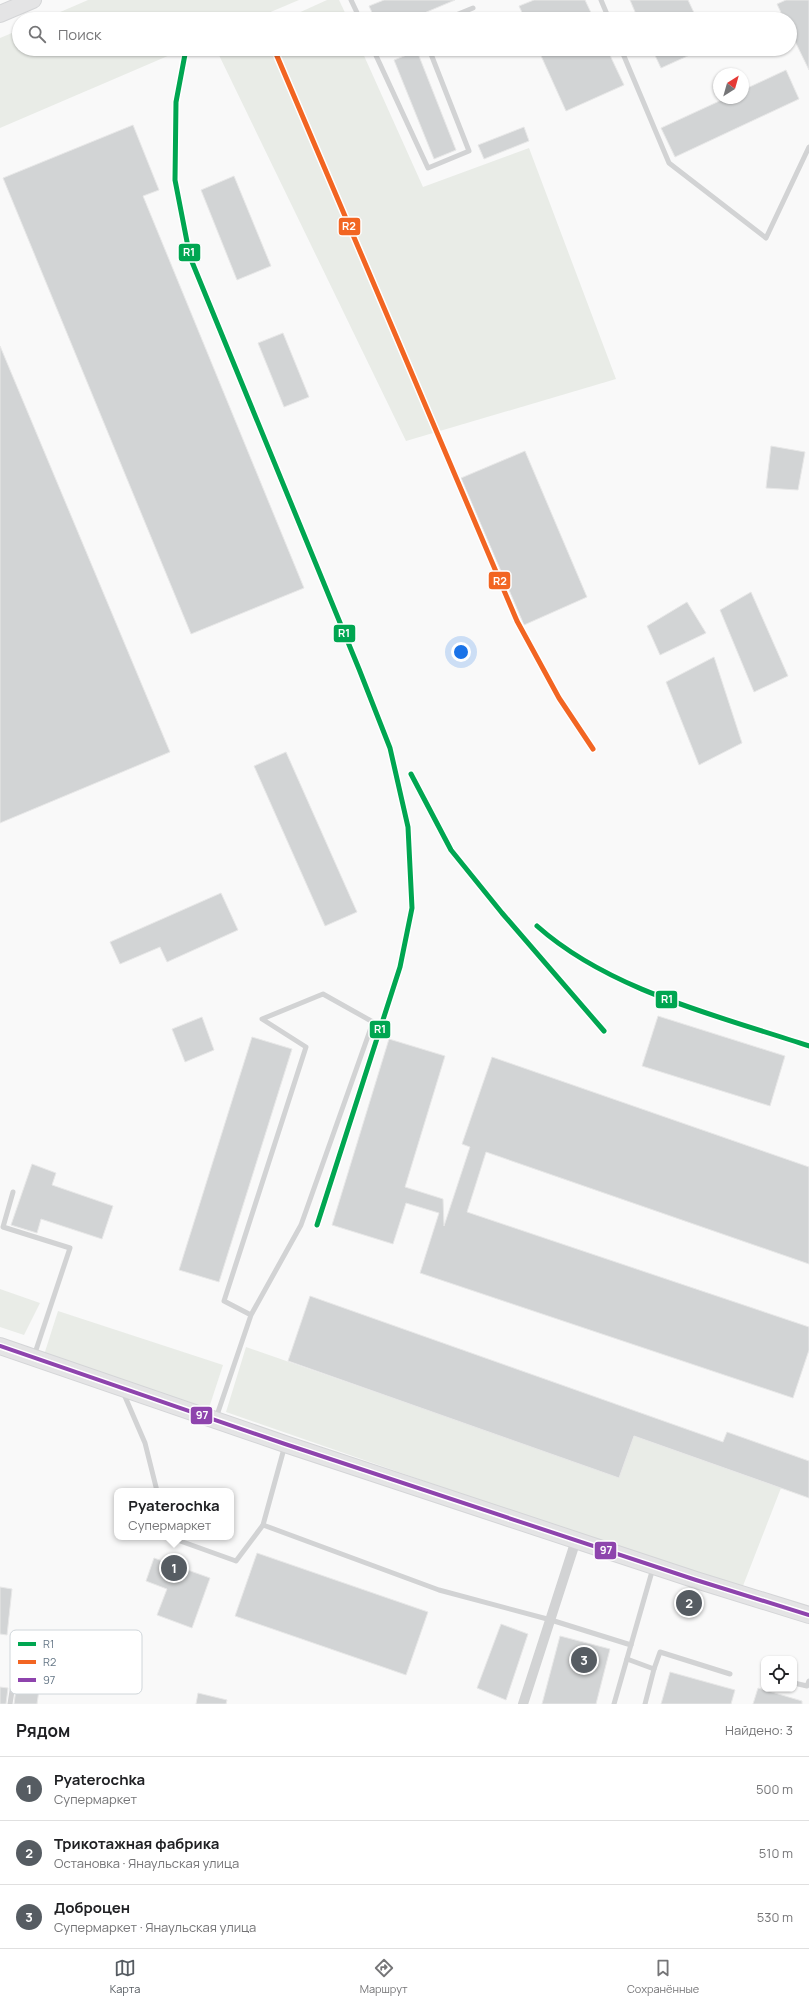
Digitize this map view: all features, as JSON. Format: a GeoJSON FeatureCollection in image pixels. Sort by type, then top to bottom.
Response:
{"type":"FeatureCollection","features":[{"type":"Feature","properties":{"kind":"main road"},"geometry":{"type":"LineString","coordinates":[[0,14],[33,0]]}},
{"type":"Feature","properties":{"kind":"main road"},"geometry":{"type":"LineString","coordinates":[[0,1346],[285,1444],[653,1566],[808,1612]]}},
{"type":"Feature","properties":{"kind":"street"},"geometry":{"type":"LineString","coordinates":[[522,1704],[551,1620],[576,1540]]}},
{"type":"Feature","properties":{"kind":"lane"},"geometry":{"type":"LineString","coordinates":[[351,0],[357,12]]}},
{"type":"Feature","properties":{"kind":"lane"},"geometry":{"type":"LineString","coordinates":[[600,0],[605,12]]}},
{"type":"Feature","properties":{"kind":"lane"},"geometry":{"type":"LineString","coordinates":[[463,12],[473,8]]}},
{"type":"Feature","properties":{"kind":"lane"},"geometry":{"type":"LineString","coordinates":[[378,56],[428,168],[469,151],[432,56]]}},
{"type":"Feature","properties":{"kind":"lane"},"geometry":{"type":"LineString","coordinates":[[624,56],[669,163],[766,238],[809,147]]}},
{"type":"Feature","properties":{"kind":"lane"},"geometry":{"type":"LineString","coordinates":[[215,1419],[251,1315],[301,1225],[373,1022],[323,994],[262,1019],[306,1047],[224,1301],[251,1315]]}},
{"type":"Feature","properties":{"kind":"lane"},"geometry":{"type":"LineString","coordinates":[[13,1192],[4,1227],[70,1248],[34,1357]]}},
{"type":"Feature","properties":{"kind":"lane"},"geometry":{"type":"LineString","coordinates":[[121,1387],[145,1443],[156,1488]]}},
{"type":"Feature","properties":{"kind":"lane"},"geometry":{"type":"LineString","coordinates":[[177,1540],[236,1561],[263,1525],[285,1444]]}},
{"type":"Feature","properties":{"kind":"lane"},"geometry":{"type":"LineString","coordinates":[[263,1525],[439,1590],[551,1620],[631,1645]]}},
{"type":"Feature","properties":{"kind":"lane"},"geometry":{"type":"LineString","coordinates":[[614,1704],[653,1566]]}},
{"type":"Feature","properties":{"kind":"lane"},"geometry":{"type":"LineString","coordinates":[[645,1704],[660,1652],[730,1674]]}},
{"type":"Feature","properties":{"kind":"lane"},"geometry":{"type":"LineString","coordinates":[[627,1659],[654,1669]]}},
{"type":"Feature","properties":{"kind":"lane"},"geometry":{"type":"LineString","coordinates":[[797,1684],[807,1686],[809,1681]]}},
{"type":"Feature","properties":{"kind":"lane"},"geometry":{"type":"LineString","coordinates":[[10,1704],[12,1694]]}},
{"type":"Feature","properties":{"kind":"shaded area"},"geometry":{"type":"Polygon","coordinates":[[[88,0],[299,0],[271,12],[60,12],[88,0]]]}},
{"type":"Feature","properties":{"kind":"shaded area"},"geometry":{"type":"Polygon","coordinates":[[[327,0],[339,0],[345,12],[300,12],[327,0]]]}},
{"type":"Feature","properties":{"kind":"shaded area"},"geometry":{"type":"Polygon","coordinates":[[[12,33],[12,56],[168,56],[0,128],[0,38],[12,33]]]}},
{"type":"Feature","properties":{"kind":"shaded area"},"geometry":{"type":"Polygon","coordinates":[[[219,56],[364,56],[423,187],[529,148],[616,379],[406,441],[219,56]]]}},
{"type":"Feature","properties":{"kind":"shaded area"},"geometry":{"type":"Polygon","coordinates":[[[0,1289],[40,1303],[24,1335],[0,1327],[0,1289]]]}},
{"type":"Feature","properties":{"kind":"shaded area"},"geometry":{"type":"Polygon","coordinates":[[[58,1311],[223,1365],[208,1411],[43,1358],[58,1311]]]}},
{"type":"Feature","properties":{"kind":"shaded area"},"geometry":{"type":"Polygon","coordinates":[[[246,1347],[619,1477],[634,1436],[781,1488],[741,1591],[226,1412],[246,1347]]]}},
{"type":"Feature","properties":{"kind":"building"},"geometry":{"type":"Polygon","coordinates":[[[384,0],[455,0],[427,12],[372,12],[369,6],[384,0]]]}},
{"type":"Feature","properties":{"kind":"building"},"geometry":{"type":"Polygon","coordinates":[[[534,0],[585,0],[591,12],[522,12],[519,6],[534,0]]]}},
{"type":"Feature","properties":{"kind":"building"},"geometry":{"type":"Polygon","coordinates":[[[630,0],[688,0],[694,12],[635,12],[630,0]]]}},
{"type":"Feature","properties":{"kind":"building"},"geometry":{"type":"Polygon","coordinates":[[[786,0],[809,0],[809,70],[797,45],[797,12],[781,12],[777,4],[786,0]]]}},
{"type":"Feature","properties":{"kind":"building"},"geometry":{"type":"Polygon","coordinates":[[[404,56],[419,56],[456,150],[434,159],[394,60],[404,56]]]}},
{"type":"Feature","properties":{"kind":"building"},"geometry":{"type":"Polygon","coordinates":[[[541,56],[610,56],[624,85],[566,111],[541,56]]]}},
{"type":"Feature","properties":{"kind":"building"},"geometry":{"type":"Polygon","coordinates":[[[655,56],[688,56],[661,68],[655,56]]]}},
{"type":"Feature","properties":{"kind":"building"},"geometry":{"type":"Polygon","coordinates":[[[786,70],[799,99],[675,157],[661,128],[713,104],[749,104],[749,87],[786,70]]]}},
{"type":"Feature","properties":{"kind":"building"},"geometry":{"type":"Polygon","coordinates":[[[133,125],[159,190],[143,196],[304,588],[191,634],[3,178],[133,125]]]}},
{"type":"Feature","properties":{"kind":"building"},"geometry":{"type":"Polygon","coordinates":[[[524,127],[529,141],[484,159],[478,145],[524,127]]]}},
{"type":"Feature","properties":{"kind":"building"},"geometry":{"type":"Polygon","coordinates":[[[234,176],[271,266],[237,280],[201,190],[234,176]]]}},
{"type":"Feature","properties":{"kind":"building"},"geometry":{"type":"Polygon","coordinates":[[[283,333],[309,397],[284,407],[258,343],[283,333]]]}},
{"type":"Feature","properties":{"kind":"building"},"geometry":{"type":"Polygon","coordinates":[[[0,346],[170,752],[0,823],[0,346]]]}},
{"type":"Feature","properties":{"kind":"building"},"geometry":{"type":"Polygon","coordinates":[[[771,446],[805,452],[798,490],[766,488],[771,446]]]}},
{"type":"Feature","properties":{"kind":"building"},"geometry":{"type":"Polygon","coordinates":[[[525,451],[587,597],[524,625],[461,478],[525,451]]]}},
{"type":"Feature","properties":{"kind":"building"},"geometry":{"type":"Polygon","coordinates":[[[751,592],[788,676],[754,692],[720,610],[751,592]]]}},
{"type":"Feature","properties":{"kind":"building"},"geometry":{"type":"Polygon","coordinates":[[[687,602],[706,633],[660,655],[647,626],[687,602]]]}},
{"type":"Feature","properties":{"kind":"building"},"geometry":{"type":"Polygon","coordinates":[[[714,657],[742,743],[699,765],[666,682],[714,657]]]}},
{"type":"Feature","properties":{"kind":"building"},"geometry":{"type":"Polygon","coordinates":[[[286,752],[357,912],[325,926],[254,766],[286,752]]]}},
{"type":"Feature","properties":{"kind":"building"},"geometry":{"type":"Polygon","coordinates":[[[221,893],[238,930],[167,962],[160,947],[120,964],[110,942],[221,893]]]}},
{"type":"Feature","properties":{"kind":"building"},"geometry":{"type":"Polygon","coordinates":[[[658,1016],[785,1056],[770,1106],[642,1066],[658,1016]]]}},
{"type":"Feature","properties":{"kind":"building"},"geometry":{"type":"Polygon","coordinates":[[[202,1017],[214,1050],[185,1062],[172,1029],[202,1017]]]}},
{"type":"Feature","properties":{"kind":"building"},"geometry":{"type":"Polygon","coordinates":[[[252,1037],[292,1049],[219,1282],[179,1270],[252,1037]]]}},
{"type":"Feature","properties":{"kind":"building"},"geometry":{"type":"Polygon","coordinates":[[[389,1039],[445,1056],[405,1187],[443,1199],[444,1226],[470,1147],[462,1144],[492,1057],[809,1167],[809,1264],[486,1152],[467,1212],[809,1327],[809,1350],[793,1398],[420,1273],[439,1213],[406,1203],[393,1244],[332,1225],[389,1039]]]}},
{"type":"Feature","properties":{"kind":"building"},"geometry":{"type":"Polygon","coordinates":[[[32,1164],[56,1173],[52,1185],[113,1206],[102,1239],[41,1219],[37,1233],[11,1225],[32,1164]]]}},
{"type":"Feature","properties":{"kind":"building"},"geometry":{"type":"Polygon","coordinates":[[[310,1296],[723,1442],[727,1432],[809,1461],[809,1498],[634,1436],[619,1478],[288,1361],[310,1296]]]}},
{"type":"Feature","properties":{"kind":"building"},"geometry":{"type":"Polygon","coordinates":[[[257,1553],[428,1612],[406,1675],[235,1616],[257,1553]]]}},
{"type":"Feature","properties":{"kind":"building"},"geometry":{"type":"Polygon","coordinates":[[[154,1558],[210,1578],[192,1628],[157,1615],[167,1589],[146,1581],[154,1558]]]}},
{"type":"Feature","properties":{"kind":"building"},"geometry":{"type":"Polygon","coordinates":[[[0,1587],[12,1589],[7,1635],[0,1634],[0,1587]]]}},
{"type":"Feature","properties":{"kind":"building"},"geometry":{"type":"Polygon","coordinates":[[[501,1624],[528,1634],[506,1700],[477,1688],[501,1624]]]}},
{"type":"Feature","properties":{"kind":"building"},"geometry":{"type":"Polygon","coordinates":[[[560,1636],[610,1649],[596,1704],[542,1704],[560,1636]]]}},
{"type":"Feature","properties":{"kind":"building"},"geometry":{"type":"Polygon","coordinates":[[[670,1672],[735,1690],[731,1704],[661,1704],[670,1672]]]}},
{"type":"Feature","properties":{"kind":"building"},"geometry":{"type":"Polygon","coordinates":[[[0,1687],[8,1688],[6,1704],[0,1704],[0,1687]]]}},
{"type":"Feature","properties":{"kind":"building"},"geometry":{"type":"Polygon","coordinates":[[[758,1688],[761,1689],[761,1692],[772,1692],[802,1701],[802,1704],[753,1704],[758,1688]]]}},
{"type":"Feature","properties":{"kind":"building"},"geometry":{"type":"Polygon","coordinates":[[[198,1693],[227,1700],[226,1704],[196,1704],[198,1693]]]}},
{"type":"Feature","properties":{"kind":"building"},"geometry":{"type":"Polygon","coordinates":[[[15,1694],[38,1694],[37,1704],[14,1704],[15,1694]]]}},
{"type":"Feature","properties":{"kind":"transit line","name":"R1"},"geometry":{"type":"LineString","coordinates":[[185,56],[176,102],[175,180],[190,257],[390,748],[408,827],[412,908],[400,967],[317,1225]]}},
{"type":"Feature","properties":{"kind":"transit line","name":"R2"},"geometry":{"type":"LineString","coordinates":[[277,56],[517,621],[559,698],[593,749]]}},
{"type":"Feature","properties":{"kind":"transit line","name":"R1"},"geometry":{"type":"LineString","coordinates":[[411,774],[451,850],[502,913],[604,1031]]}},
{"type":"Feature","properties":{"kind":"transit line","name":"R1"},"geometry":{"type":"LineString","coordinates":[[537,926],[566,949],[631,985],[703,1012],[809,1046]]}},
{"type":"Feature","properties":{"kind":"transit line","name":"97"},"geometry":{"type":"LineString","coordinates":[[0,1346],[285,1444],[696,1580],[809,1615]]}},
{"type":"Feature","properties":{"kind":"place","name":"Pyaterochka"},"geometry":{"type":"Point","coordinates":[174,1568]}},
{"type":"Feature","properties":{"kind":"place","name":"Трикотажная фабрика"},"geometry":{"type":"Point","coordinates":[689,1603]}},
{"type":"Feature","properties":{"kind":"place","name":"Доброцен"},"geometry":{"type":"Point","coordinates":[584,1660]}}]}
